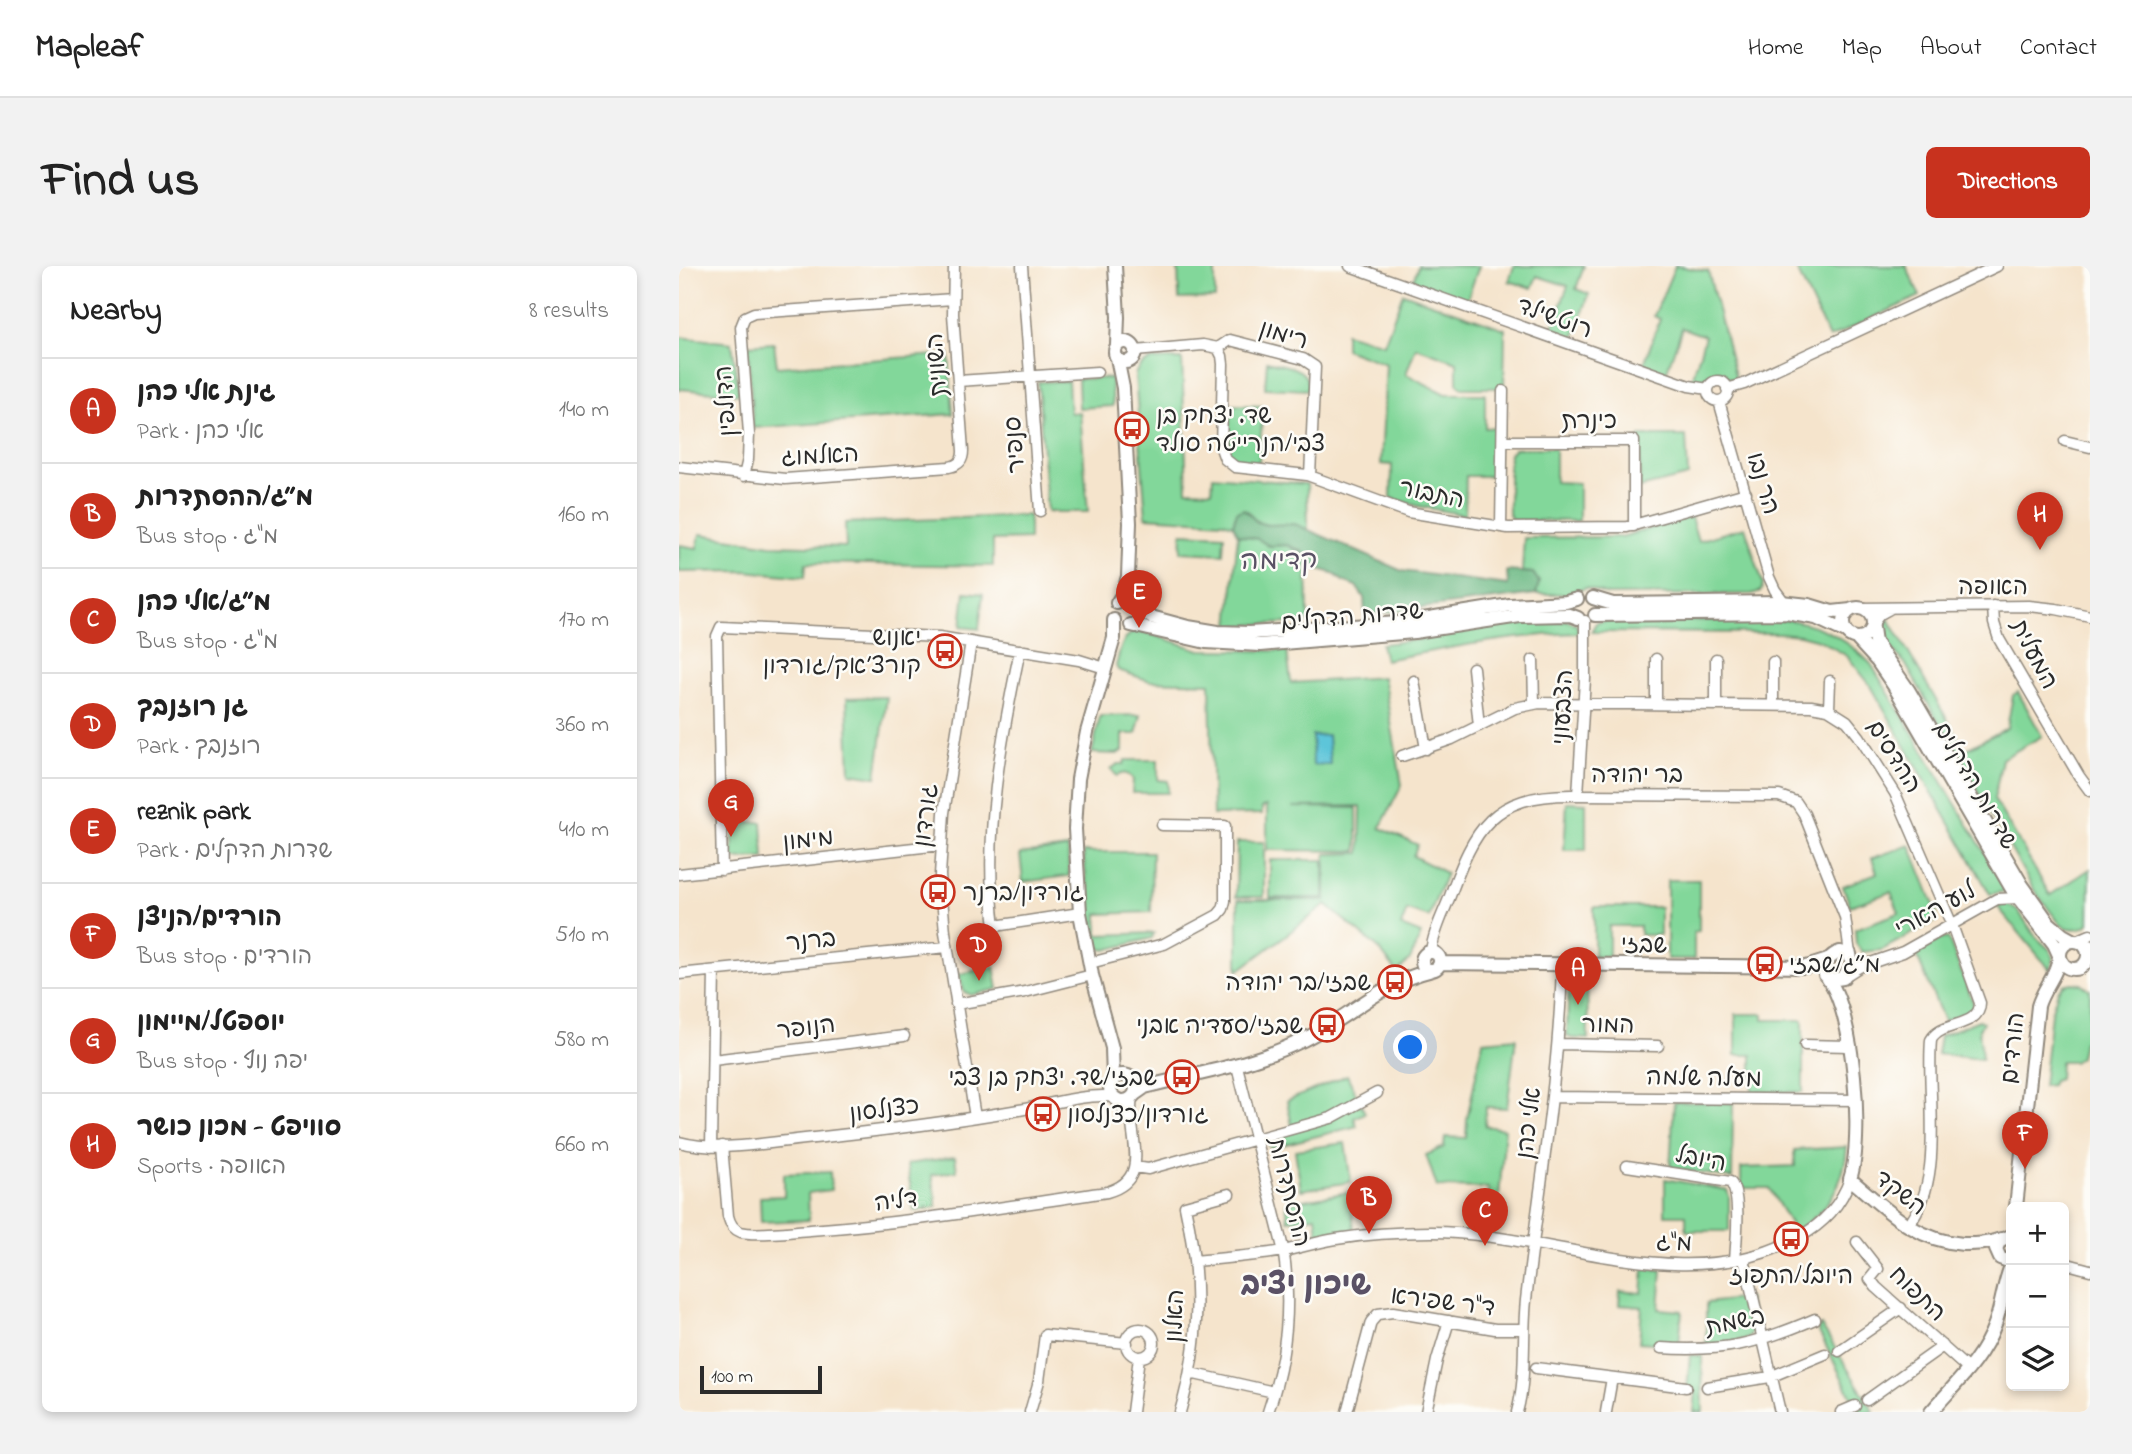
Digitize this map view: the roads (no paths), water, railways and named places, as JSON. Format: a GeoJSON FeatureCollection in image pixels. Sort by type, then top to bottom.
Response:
{"type":"FeatureCollection","features":[{"type":"Feature","properties":{"kind":"street","name":"השונית"},"geometry":{"type":"LineString","coordinates":[[954,266],[953,299],[962,461]]}},
{"type":"Feature","properties":{"kind":"street"},"geometry":{"type":"LineString","coordinates":[[1113,640],[1138,616],[1129,572],[1129,499],[1123,388],[1117,352],[1115,266]]}},
{"type":"Feature","properties":{"kind":"street","name":"רוטשילד"},"geometry":{"type":"LineString","coordinates":[[1350,266],[1689,386],[1708,389]]}},
{"type":"Feature","properties":{"kind":"street"},"geometry":{"type":"LineString","coordinates":[[1727,389],[1744,384],[1997,266]]}},
{"type":"Feature","properties":{"kind":"street","name":"סנפיר"},"geometry":{"type":"LineString","coordinates":[[1022,267],[1040,511]]}},
{"type":"Feature","properties":{"kind":"street","name":"הדולפין"},"geometry":{"type":"LineString","coordinates":[[744,476],[749,439],[741,322],[745,317],[754,313],[953,299]]}},
{"type":"Feature","properties":{"kind":"street"},"geometry":{"type":"LineString","coordinates":[[1118,317],[1133,352],[1123,388]]}},
{"type":"Feature","properties":{"kind":"street","name":"רימון"},"geometry":{"type":"LineString","coordinates":[[1133,352],[1203,345],[1218,348],[1230,340],[1313,364],[1315,368],[1310,476]]}},
{"type":"Feature","properties":{"kind":"street"},"geometry":{"type":"LineString","coordinates":[[1117,352],[1125,342],[1133,352]]}},
{"type":"Feature","properties":{"kind":"street","name":"התבור"},"geometry":{"type":"LineString","coordinates":[[1218,348],[1223,359],[1221,444],[1225,459],[1240,468],[1310,476],[1404,511],[1501,527],[1634,526],[1745,493]]}},
{"type":"Feature","properties":{"kind":"street"},"geometry":{"type":"LineString","coordinates":[[1117,352],[1125,363],[1133,352]]}},
{"type":"Feature","properties":{"kind":"street"},"geometry":{"type":"LineString","coordinates":[[958,381],[1097,372]]}},
{"type":"Feature","properties":{"kind":"street"},"geometry":{"type":"LineString","coordinates":[[1712,383],[1724,383],[1727,389],[1727,396],[1719,401],[1710,398],[1708,389],[1712,383]]}},
{"type":"Feature","properties":{"kind":"street"},"geometry":{"type":"LineString","coordinates":[[1501,527],[1503,391]]}},
{"type":"Feature","properties":{"kind":"street","name":"הר נבו"},"geometry":{"type":"LineString","coordinates":[[1719,401],[1769,577],[1784,602]]}},
{"type":"Feature","properties":{"kind":"street","name":"כינרת"},"geometry":{"type":"LineString","coordinates":[[1503,442],[1634,441],[1634,526]]}},
{"type":"Feature","properties":{"kind":"street"},"geometry":{"type":"LineString","coordinates":[[2064,441],[2090,447]]}},
{"type":"Feature","properties":{"kind":"street","name":"האלמוג"},"geometry":{"type":"LineString","coordinates":[[679,467],[744,476],[799,478],[949,467],[962,461]]}},
{"type":"Feature","properties":{"kind":"street"},"geometry":{"type":"LineString","coordinates":[[1129,572],[1124,592],[1113,610],[1113,640],[1087,732],[1077,795],[1075,846],[1080,913],[1091,969],[1112,1048],[1110,1090],[1130,1124]]}},
{"type":"Feature","properties":{"kind":"street"},"geometry":{"type":"LineString","coordinates":[[1758,602],[1767,591],[1769,577]]}},
{"type":"Feature","properties":{"kind":"street","name":"שדרות הדקלים"},"geometry":{"type":"LineString","coordinates":[[1135,606],[1151,617],[1198,629],[1259,633],[1406,622],[1493,607],[1566,602],[1583,596],[1603,603],[1618,604],[1784,602],[1835,612],[1856,609]]}},
{"type":"Feature","properties":{"kind":"street"},"geometry":{"type":"LineString","coordinates":[[1577,599],[1573,608],[1586,618],[1598,606],[1593,598]]}},
{"type":"Feature","properties":{"kind":"street"},"geometry":{"type":"LineString","coordinates":[[1117,603],[1127,601],[1135,606]]}},
{"type":"Feature","properties":{"kind":"street","name":"המעלית"},"geometry":{"type":"LineString","coordinates":[[1993,606],[1999,639],[2090,791]]}},
{"type":"Feature","properties":{"kind":"street"},"geometry":{"type":"LineString","coordinates":[[1873,626],[1869,612],[1856,609],[1846,614],[1843,621],[1851,635],[1865,636],[1873,626],[1882,613],[1896,607]]}},
{"type":"Feature","properties":{"kind":"street","name":"האופה"},"geometry":{"type":"LineString","coordinates":[[1856,609],[2046,607],[2090,616]]}},
{"type":"Feature","properties":{"kind":"street","name":"שדרות הדקלים"},"geometry":{"type":"LineString","coordinates":[[1129,626],[1209,642],[1259,645],[1407,633],[1511,616],[1564,615],[1586,618],[1786,613],[1816,618],[1851,635],[1891,681],[2018,898],[2054,944],[2059,956]]}},
{"type":"Feature","properties":{"kind":"street","name":"הצבעוני"},"geometry":{"type":"LineString","coordinates":[[1579,795],[1586,618]]}},
{"type":"Feature","properties":{"kind":"street"},"geometry":{"type":"LineString","coordinates":[[1114,620],[1119,625],[1129,626]]}},
{"type":"Feature","properties":{"kind":"street"},"geometry":{"type":"LineString","coordinates":[[722,870],[719,628],[727,626],[926,636],[1079,660],[1105,668]]}},
{"type":"Feature","properties":{"kind":"street","name":"שדרות הדקלים"},"geometry":{"type":"LineString","coordinates":[[1873,626],[1875,642],[1909,691],[2025,890],[2049,923],[2061,934],[2075,941]]}},
{"type":"Feature","properties":{"kind":"street","name":"גורדון"},"geometry":{"type":"LineString","coordinates":[[971,642],[941,845],[941,889],[947,947],[975,1117]]}},
{"type":"Feature","properties":{"kind":"street"},"geometry":{"type":"LineString","coordinates":[[1020,650],[1005,730],[992,827],[991,884],[995,926],[1080,913]]}},
{"type":"Feature","properties":{"kind":"street"},"geometry":{"type":"LineString","coordinates":[[1656,659],[1656,704]]}},
{"type":"Feature","properties":{"kind":"street"},"geometry":{"type":"LineString","coordinates":[[1716,659],[1716,705]]}},
{"type":"Feature","properties":{"kind":"street"},"geometry":{"type":"LineString","coordinates":[[1533,660],[1534,704]]}},
{"type":"Feature","properties":{"kind":"street"},"geometry":{"type":"LineString","coordinates":[[1773,662],[1773,705]]}},
{"type":"Feature","properties":{"kind":"street"},"geometry":{"type":"LineString","coordinates":[[1473,668],[1479,726]]}},
{"type":"Feature","properties":{"kind":"street"},"geometry":{"type":"LineString","coordinates":[[1414,681],[1426,748]]}},
{"type":"Feature","properties":{"kind":"street"},"geometry":{"type":"LineString","coordinates":[[1402,756],[1479,726],[1515,708],[1534,704],[1773,705],[1817,706],[1829,709],[1830,681]]}},
{"type":"Feature","properties":{"kind":"street","name":"ההדסים"},"geometry":{"type":"LineString","coordinates":[[1829,709],[1843,717],[1856,730],[1898,798],[1952,925],[1979,998],[1980,1008],[1973,1018],[1937,1032],[1931,1040],[1932,1115],[1929,1166],[1920,1203],[1908,1226]]}},
{"type":"Feature","properties":{"kind":"street","name":"בר יהודה"},"geometry":{"type":"LineString","coordinates":[[1430,961],[1432,942],[1464,859],[1484,826],[1503,809],[1527,799],[1555,795],[1779,796],[1790,799],[1798,804],[1804,814],[1845,917],[1850,955]]}},
{"type":"Feature","properties":{"kind":"street"},"geometry":{"type":"LineString","coordinates":[[957,1004],[1011,995],[1164,944],[1223,911],[1225,826],[1161,825]]}},
{"type":"Feature","properties":{"kind":"street","name":"מימון"},"geometry":{"type":"LineString","coordinates":[[679,874],[941,845]]}},
{"type":"Feature","properties":{"kind":"street","name":"לוע הארי"},"geometry":{"type":"LineString","coordinates":[[1845,976],[1899,954],[1997,899],[2018,898]]}},
{"type":"Feature","properties":{"kind":"street"},"geometry":{"type":"LineString","coordinates":[[1832,957],[1844,951],[1850,955],[1853,963],[1845,976],[1837,981],[1827,978],[1824,969],[1832,957],[1843,944],[1846,930]]}},
{"type":"Feature","properties":{"kind":"street"},"geometry":{"type":"LineString","coordinates":[[2090,935],[2063,945],[2059,956],[2063,965],[2090,977]]}},
{"type":"Feature","properties":{"kind":"street"},"geometry":{"type":"LineString","coordinates":[[2051,981],[2084,965],[2089,956],[2084,945],[2075,941]]}},
{"type":"Feature","properties":{"kind":"street","name":"ברנר"},"geometry":{"type":"LineString","coordinates":[[679,974],[947,947]]}},
{"type":"Feature","properties":{"kind":"street","name":"לוע הארי"},"geometry":{"type":"LineString","coordinates":[[1850,955],[1861,961],[1874,962]]}},
{"type":"Feature","properties":{"kind":"street","name":"הורדים"},"geometry":{"type":"LineString","coordinates":[[2017,1202],[2038,1006],[2041,995],[2057,969],[2059,956]]}},
{"type":"Feature","properties":{"kind":"street","name":"שבזי"},"geometry":{"type":"LineString","coordinates":[[1430,961],[1806,967],[1832,957]]}},
{"type":"Feature","properties":{"kind":"street"},"geometry":{"type":"LineString","coordinates":[[1115,1099],[1125,1101],[1145,1087],[1237,1066],[1305,1040],[1408,979],[1418,968],[1430,961]]}},
{"type":"Feature","properties":{"kind":"street","name":"אלי כהן"},"geometry":{"type":"LineString","coordinates":[[1517,1412],[1523,1379],[1524,1329],[1559,1044],[1562,964]]}},
{"type":"Feature","properties":{"kind":"street","name":"שבזי"},"geometry":{"type":"LineString","coordinates":[[1806,967],[1827,978]]}},
{"type":"Feature","properties":{"kind":"street","name":"דליה"},"geometry":{"type":"LineString","coordinates":[[714,971],[713,1060],[717,1147],[729,1219],[735,1229],[746,1233],[874,1224],[1107,1192],[1128,1182],[1135,1167]]}},
{"type":"Feature","properties":{"kind":"street","name":"מ\"ג"},"geometry":{"type":"LineString","coordinates":[[1839,999],[1845,976]]}},
{"type":"Feature","properties":{"kind":"street","name":"מ\"ג"},"geometry":{"type":"LineString","coordinates":[[1284,1251],[1348,1237],[1410,1232],[1460,1233],[1534,1242],[1658,1263],[1690,1265],[1739,1259],[1771,1251],[1809,1232],[1841,1200],[1850,1179],[1857,1147],[1856,1100],[1849,1045],[1839,999],[1827,978]]}},
{"type":"Feature","properties":{"kind":"street","name":"הנופר"},"geometry":{"type":"LineString","coordinates":[[713,1060],[904,1036]]}},
{"type":"Feature","properties":{"kind":"street","name":"המור"},"geometry":{"type":"LineString","coordinates":[[1559,1044],[1658,1046]]}},
{"type":"Feature","properties":{"kind":"street"},"geometry":{"type":"LineString","coordinates":[[1805,1045],[1849,1045]]}},
{"type":"Feature","properties":{"kind":"street"},"geometry":{"type":"LineString","coordinates":[[1112,1048],[1136,1086],[1130,1124],[1135,1167],[1148,1168],[1337,1115],[1377,1093]]}},
{"type":"Feature","properties":{"kind":"street","name":"ההסתדרות"},"geometry":{"type":"LineString","coordinates":[[1237,1066],[1284,1251],[1289,1288],[1289,1317],[1283,1359],[1268,1412]]}},
{"type":"Feature","properties":{"kind":"street"},"geometry":{"type":"LineString","coordinates":[[1112,1082],[1119,1076],[1160,1084]]}},
{"type":"Feature","properties":{"kind":"street","name":"כצנלסון"},"geometry":{"type":"LineString","coordinates":[[1092,1097],[1112,1082]]}},
{"type":"Feature","properties":{"kind":"street","name":"כצנלסון"},"geometry":{"type":"LineString","coordinates":[[679,1142],[717,1147],[854,1134],[1092,1097],[1115,1099]]}},
{"type":"Feature","properties":{"kind":"street","name":"מעלה שלמה"},"geometry":{"type":"LineString","coordinates":[[1552,1097],[1856,1100]]}},
{"type":"Feature","properties":{"kind":"street","name":"היובל"},"geometry":{"type":"LineString","coordinates":[[1627,1167],[1730,1182],[1735,1186],[1739,1259]]}},
{"type":"Feature","properties":{"kind":"street","name":"השקד"},"geometry":{"type":"LineString","coordinates":[[1850,1179],[1908,1226],[1936,1240],[1989,1250],[2005,1261]]}},
{"type":"Feature","properties":{"kind":"street","name":"האלון"},"geometry":{"type":"LineString","coordinates":[[1180,1412],[1190,1373],[1198,1316],[1195,1261],[1185,1206],[1229,1194]]}},
{"type":"Feature","properties":{"kind":"street"},"geometry":{"type":"LineString","coordinates":[[1929,1412],[1969,1370],[1991,1334],[2006,1283],[2005,1261],[1996,1247],[2005,1237]]}},
{"type":"Feature","properties":{"kind":"street","name":"השקד"},"geometry":{"type":"LineString","coordinates":[[1968,1244],[1987,1243],[2005,1237]]}},
{"type":"Feature","properties":{"kind":"street","name":"התפוח"},"geometry":{"type":"LineString","coordinates":[[1857,1242],[1878,1269],[1870,1279],[1969,1370]]}},
{"type":"Feature","properties":{"kind":"street","name":"האלון"},"geometry":{"type":"LineString","coordinates":[[1195,1261],[1284,1251]]}},
{"type":"Feature","properties":{"kind":"street"},"geometry":{"type":"LineString","coordinates":[[1739,1259],[1780,1412]]}},
{"type":"Feature","properties":{"kind":"street"},"geometry":{"type":"LineString","coordinates":[[2069,1259],[2090,1264]]}},
{"type":"Feature","properties":{"kind":"street"},"geometry":{"type":"LineString","coordinates":[[2069,1264],[2090,1270]]}},
{"type":"Feature","properties":{"kind":"street"},"geometry":{"type":"LineString","coordinates":[[1839,1351],[1901,1308]]}},
{"type":"Feature","properties":{"kind":"street","name":"ד\"ר שפירא"},"geometry":{"type":"LineString","coordinates":[[1346,1412],[1371,1322],[1376,1315],[1391,1312],[1497,1329],[1524,1329]]}},
{"type":"Feature","properties":{"kind":"street","name":"בשמת"},"geometry":{"type":"LineString","coordinates":[[1661,1348],[1714,1349],[1761,1340],[1815,1319]]}},
{"type":"Feature","properties":{"kind":"street"},"geometry":{"type":"LineString","coordinates":[[1426,1412],[1435,1367],[1449,1321]]}},
{"type":"Feature","properties":{"kind":"street"},"geometry":{"type":"LineString","coordinates":[[1143,1330],[1150,1334],[1154,1341],[1153,1349],[1148,1355],[1139,1357],[1129,1351],[1127,1343],[1129,1336],[1135,1331],[1143,1330]]}},
{"type":"Feature","properties":{"kind":"street"},"geometry":{"type":"LineString","coordinates":[[1030,1412],[1039,1381],[1045,1335],[1127,1343]]}},
{"type":"Feature","properties":{"kind":"street"},"geometry":{"type":"LineString","coordinates":[[1867,1400],[1943,1346]]}},
{"type":"Feature","properties":{"kind":"street"},"geometry":{"type":"LineString","coordinates":[[1707,1387],[1770,1377],[1825,1353]]}},
{"type":"Feature","properties":{"kind":"street"},"geometry":{"type":"LineString","coordinates":[[1132,1412],[1139,1357]]}},
{"type":"Feature","properties":{"kind":"street"},"geometry":{"type":"LineString","coordinates":[[1536,1368],[1686,1387]]}},
{"type":"Feature","properties":{"kind":"street","name":"האלון"},"geometry":{"type":"LineString","coordinates":[[1190,1373],[1274,1392]]}},
{"type":"Feature","properties":{"kind":"street"},"geometry":{"type":"LineString","coordinates":[[1607,1412],[1612,1378]]}},
{"type":"Feature","properties":{"kind":"street"},"geometry":{"type":"LineString","coordinates":[[1841,1412],[1855,1406]]}},
{"type":"Feature","properties":{"kind":"water"},"geometry":{"type":"Polygon","coordinates":[[[1328,735],[1330,764],[1313,765],[1312,736],[1328,735]]]}},
{"type":"Feature","properties":{"kind":"place","name":"שד. יצחק בן צבי/הנרייטה סולד"},"geometry":{"type":"Point","coordinates":[1132,429]}},
{"type":"Feature","properties":{"kind":"place","name":"סוויפט - מכון כושר"},"geometry":{"type":"Point","coordinates":[2040,550]}},
{"type":"Feature","properties":{"kind":"place","name":"reznik park"},"geometry":{"type":"Point","coordinates":[1139,628]}},
{"type":"Feature","properties":{"kind":"place","name":"יאנוש קורצ׳אק/גורדון"},"geometry":{"type":"Point","coordinates":[945,651]}},
{"type":"Feature","properties":{"kind":"place","name":"יוספטל/מיימון"},"geometry":{"type":"Point","coordinates":[731,837]}},
{"type":"Feature","properties":{"kind":"place","name":"גורדון/ברנר"},"geometry":{"type":"Point","coordinates":[938,892]}},
{"type":"Feature","properties":{"kind":"place","name":"מ״ג/שבזי"},"geometry":{"type":"Point","coordinates":[1765,964]}},
{"type":"Feature","properties":{"kind":"place","name":"גן רוזנבך"},"geometry":{"type":"Point","coordinates":[979,981]}},
{"type":"Feature","properties":{"kind":"place","name":"שבזי/בר יהודה"},"geometry":{"type":"Point","coordinates":[1395,982]}},
{"type":"Feature","properties":{"kind":"place","name":"גינת אלי כהן"},"geometry":{"type":"Point","coordinates":[1578,1005]}},
{"type":"Feature","properties":{"kind":"place","name":"שבזי/סעדיה אבני"},"geometry":{"type":"Point","coordinates":[1327,1025]}},
{"type":"Feature","properties":{"kind":"place","name":"שבזי/שד. יצחק בן צבי"},"geometry":{"type":"Point","coordinates":[1182,1077]}},
{"type":"Feature","properties":{"kind":"place","name":"גורדון/כצנלסון"},"geometry":{"type":"Point","coordinates":[1043,1114]}},
{"type":"Feature","properties":{"kind":"place","name":"הורדים/הניצן"},"geometry":{"type":"Point","coordinates":[2025,1169]}},
{"type":"Feature","properties":{"kind":"place","name":"מ״ג/ההסתדרות"},"geometry":{"type":"Point","coordinates":[1369,1234]}},
{"type":"Feature","properties":{"kind":"place","name":"היובל/התפוז"},"geometry":{"type":"Point","coordinates":[1791,1239]}},
{"type":"Feature","properties":{"kind":"place","name":"מ״ג/אלי כהן"},"geometry":{"type":"Point","coordinates":[1485,1246]}},
{"type":"Feature","properties":{"kind":"district","name":"קדימה"},"geometry":{"type":"Point","coordinates":[1279,559]}},
{"type":"Feature","properties":{"kind":"district","name":"שיכון יציב"},"geometry":{"type":"Point","coordinates":[1306,1283]}}]}
